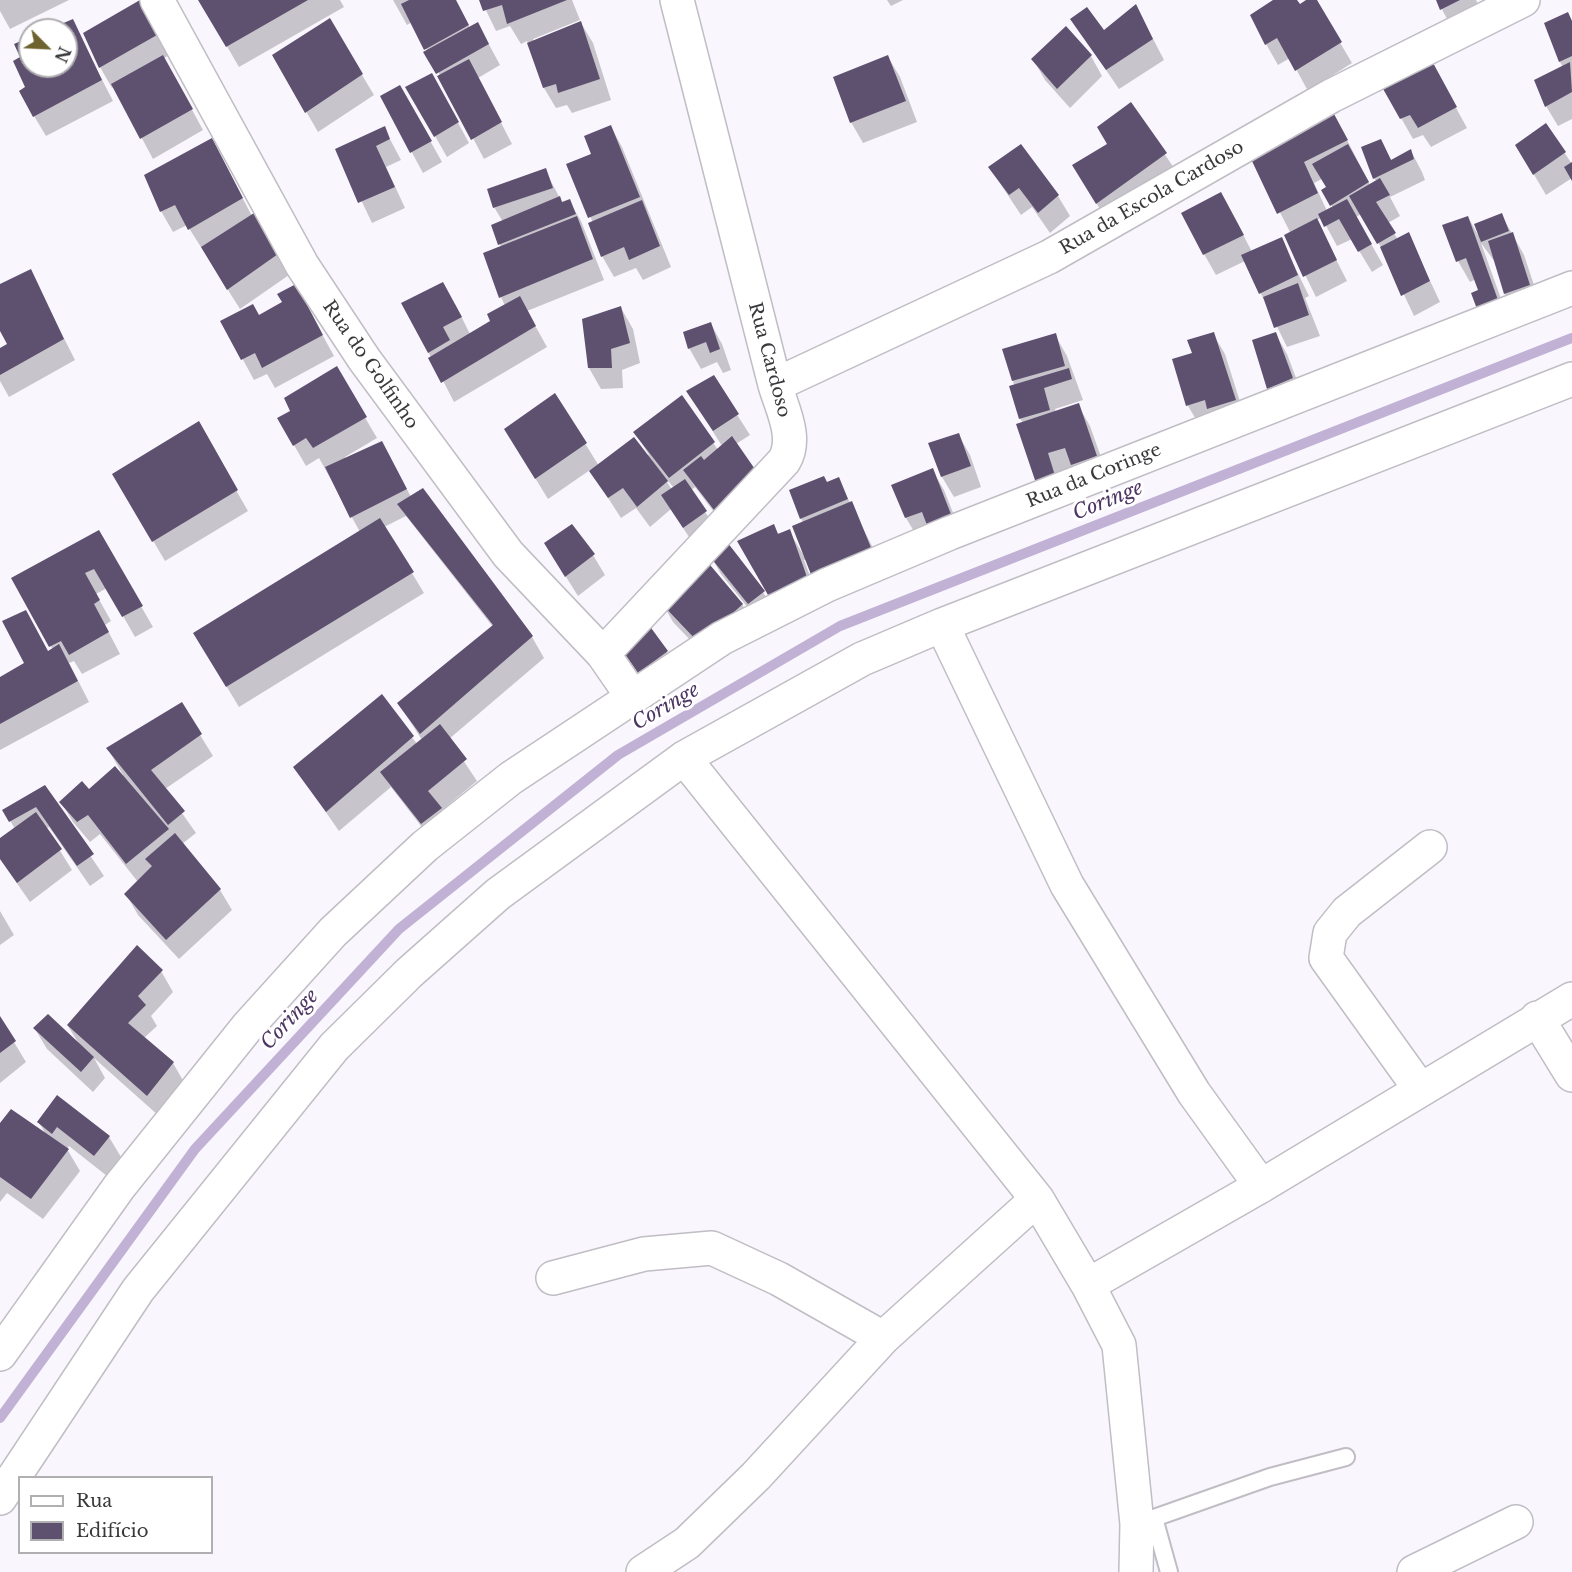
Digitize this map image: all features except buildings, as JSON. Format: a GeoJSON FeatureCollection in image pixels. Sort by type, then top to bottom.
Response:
{"type":"FeatureCollection","features":[{"type":"Feature","properties":{"kind":"street","name":"Rua do Golfinho"},"geometry":{"type":"LineString","coordinates":[[157,0],[302,265],[364,359],[508,554],[603,654],[632,696]]}},
{"type":"Feature","properties":{"kind":"street","name":"Rua Cardoso"},"geometry":{"type":"LineString","coordinates":[[603,654],[784,461],[790,451],[791,441],[677,0]]}},
{"type":"Feature","properties":{"kind":"street","name":"Rua da Escola Cardoso"},"geometry":{"type":"LineString","coordinates":[[775,385],[1049,257],[1331,96],[1523,0]]}},
{"type":"Feature","properties":{"kind":"street","name":"Rua da Coringe"},"geometry":{"type":"LineString","coordinates":[[0,1354],[119,1187],[248,1026],[333,932],[425,846],[502,785],[632,696],[722,638],[827,585],[950,533],[1572,288]]}},
{"type":"Feature","properties":{"kind":"street"},"geometry":{"type":"LineString","coordinates":[[0,1498],[138,1290],[334,1047],[409,973],[498,894],[684,758],[862,659],[942,625],[1572,379]]}},
{"type":"Feature","properties":{"kind":"street"},"geometry":{"type":"LineString","coordinates":[[942,625],[1068,885],[1194,1093],[1261,1186]]}},
{"type":"Feature","properties":{"kind":"street"},"geometry":{"type":"LineString","coordinates":[[684,758],[1037,1198],[1088,1285],[1119,1345],[1145,1521],[1136,1572]]}},
{"type":"Feature","properties":{"kind":"street"},"geometry":{"type":"LineString","coordinates":[[1420,1089],[1326,958],[1330,933],[1347,912],[1430,847]]}},
{"type":"Feature","properties":{"kind":"street"},"geometry":{"type":"LineString","coordinates":[[1088,1285],[1261,1186],[1572,999]]}},
{"type":"Feature","properties":{"kind":"street"},"geometry":{"type":"LineString","coordinates":[[1537,1018],[1572,1075]]}},
{"type":"Feature","properties":{"kind":"street"},"geometry":{"type":"LineString","coordinates":[[643,1572],[687,1543],[756,1476],[883,1338],[1037,1198]]}},
{"type":"Feature","properties":{"kind":"street"},"geometry":{"type":"LineString","coordinates":[[553,1278],[644,1254],[712,1248],[779,1279],[883,1338]]}},
{"type":"Feature","properties":{"kind":"street"},"geometry":{"type":"LineString","coordinates":[[1414,1572],[1516,1522]]}},
{"type":"Feature","properties":{"kind":"lane"},"geometry":{"type":"LineString","coordinates":[[1169,1572],[1145,1521],[1270,1477],[1346,1456]]}},
{"type":"Feature","properties":{"kind":"waterway","name":"Coringe"},"geometry":{"type":"LineString","coordinates":[[0,1418],[195,1149],[399,929],[618,755],[840,626],[1572,338]]}}]}
